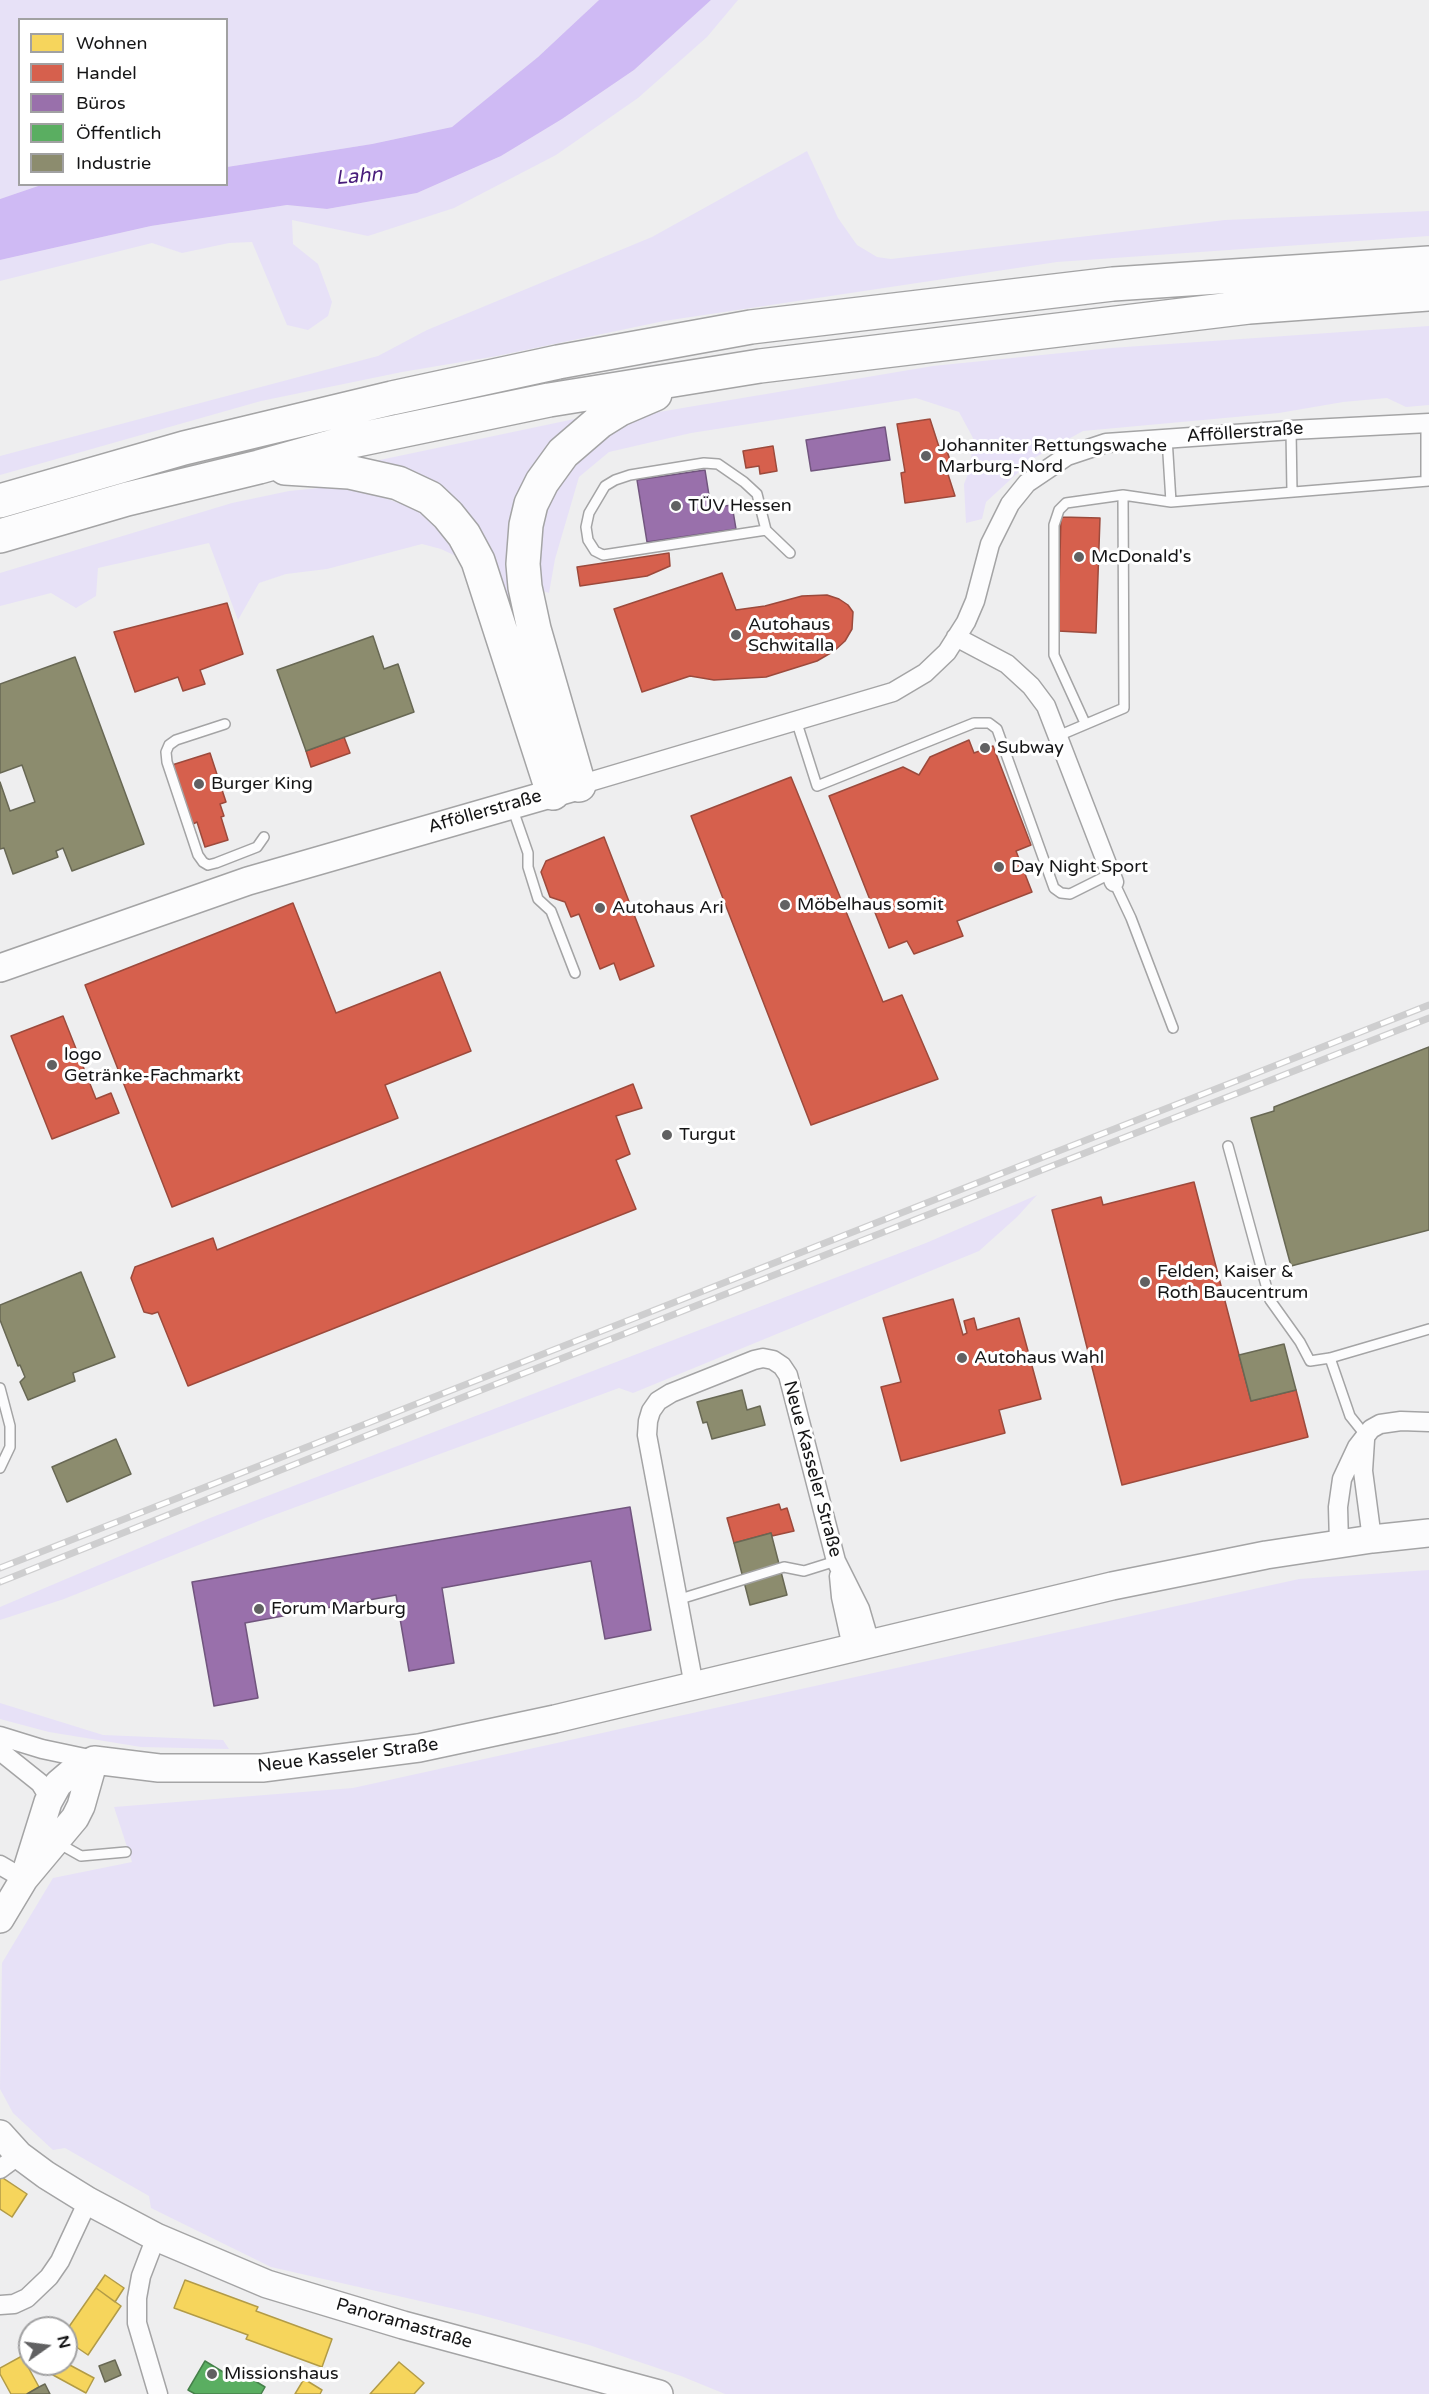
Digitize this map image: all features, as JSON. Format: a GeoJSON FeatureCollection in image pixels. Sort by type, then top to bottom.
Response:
{"type":"FeatureCollection","features":[{"type":"Feature","properties":{"kind":"highway"},"geometry":{"type":"LineString","coordinates":[[0,501],[184,448],[392,398],[558,363],[751,327],[1113,284],[1429,263]]}},
{"type":"Feature","properties":{"kind":"highway"},"geometry":{"type":"LineString","coordinates":[[0,536],[126,499],[259,467],[352,441],[549,400],[760,366],[1249,307],[1429,294]]}},
{"type":"Feature","properties":{"kind":"highway"},"geometry":{"type":"LineString","coordinates":[[566,789],[525,587],[524,546],[531,504],[542,482],[563,453],[599,422],[620,409],[700,375]]}},
{"type":"Feature","properties":{"kind":"highway"},"geometry":{"type":"LineString","coordinates":[[259,467],[350,472],[380,478],[416,490],[430,498],[448,515],[464,535],[478,561],[566,789]]}},
{"type":"Feature","properties":{"kind":"main road","name":"Afföllerstraße"},"geometry":{"type":"LineString","coordinates":[[0,968],[248,881],[566,789]]}},
{"type":"Feature","properties":{"kind":"main road","name":"Neue Kasseler Straße"},"geometry":{"type":"LineString","coordinates":[[94,1760],[139,1767],[262,1768],[328,1761],[462,1741],[1112,1586],[1266,1555],[1339,1543],[1429,1533]]}},
{"type":"Feature","properties":{"kind":"main road"},"geometry":{"type":"LineString","coordinates":[[24,1879],[50,1799],[58,1784],[72,1772],[94,1760]]}},
{"type":"Feature","properties":{"kind":"main road"},"geometry":{"type":"LineString","coordinates":[[0,1919],[24,1879],[75,1818],[81,1806],[94,1760]]}},
{"type":"Feature","properties":{"kind":"main road","name":"Panoramastraße"},"geometry":{"type":"LineString","coordinates":[[0,2134],[10,2162],[46,2175],[88,2201],[156,2237],[267,2284],[403,2325],[658,2394]]}},
{"type":"Feature","properties":{"kind":"street","name":"Afföllerstraße"},"geometry":{"type":"LineString","coordinates":[[566,789],[893,692],[925,673],[938,662],[956,638],[975,601],[990,544],[999,524],[1027,483],[1068,456],[1106,443],[1427,423]]}},
{"type":"Feature","properties":{"kind":"street"},"geometry":{"type":"LineString","coordinates":[[956,638],[995,657],[1025,680],[1046,706],[1113,878]]}},
{"type":"Feature","properties":{"kind":"street","name":"Neue Kasseler Straße"},"geometry":{"type":"LineString","coordinates":[[694,1686],[647,1435],[651,1412],[658,1401],[671,1393],[754,1360],[763,1358],[773,1360],[782,1366],[788,1375],[838,1564],[860,1609],[861,1645]]}},
{"type":"Feature","properties":{"kind":"street"},"geometry":{"type":"LineString","coordinates":[[1339,1543],[1338,1507],[1342,1479],[1348,1463],[1371,1429],[1392,1421],[1429,1422]]}},
{"type":"Feature","properties":{"kind":"street"},"geometry":{"type":"LineString","coordinates":[[1366,1436],[1362,1471],[1372,1539]]}},
{"type":"Feature","properties":{"kind":"street","name":"Neue Kasseler Straße"},"geometry":{"type":"LineString","coordinates":[[0,1736],[42,1749],[94,1760]]}},
{"type":"Feature","properties":{"kind":"street"},"geometry":{"type":"LineString","coordinates":[[0,1751],[40,1783],[50,1799]]}},
{"type":"Feature","properties":{"kind":"street"},"geometry":{"type":"LineString","coordinates":[[0,1864],[24,1879]]}},
{"type":"Feature","properties":{"kind":"street"},"geometry":{"type":"LineString","coordinates":[[0,2305],[14,2304],[27,2298],[49,2277],[60,2261],[88,2201]]}},
{"type":"Feature","properties":{"kind":"street"},"geometry":{"type":"LineString","coordinates":[[156,2237],[141,2276],[137,2298],[137,2323],[158,2394]]}},
{"type":"Feature","properties":{"kind":"lane"},"geometry":{"type":"LineString","coordinates":[[1085,723],[1054,655],[1054,525],[1059,510],[1066,503],[1123,495],[1171,502],[1428,481],[1427,423]]}},
{"type":"Feature","properties":{"kind":"lane"},"geometry":{"type":"LineString","coordinates":[[1291,430],[1292,492]]}},
{"type":"Feature","properties":{"kind":"lane"},"geometry":{"type":"LineString","coordinates":[[1167,438],[1171,502]]}},
{"type":"Feature","properties":{"kind":"lane"},"geometry":{"type":"LineString","coordinates":[[766,530],[603,555],[595,550],[588,540],[586,527],[589,513],[605,486],[630,475],[704,463],[718,464],[757,494],[766,530],[790,553]]}},
{"type":"Feature","properties":{"kind":"lane"},"geometry":{"type":"LineString","coordinates":[[1058,736],[1124,708],[1123,495]]}},
{"type":"Feature","properties":{"kind":"lane"},"geometry":{"type":"LineString","coordinates":[[796,720],[817,786],[974,723],[989,723],[997,729],[1054,888],[1061,893],[1070,894],[1113,878],[1131,918],[1173,1028]]}},
{"type":"Feature","properties":{"kind":"lane"},"geometry":{"type":"LineString","coordinates":[[225,724],[176,740],[169,745],[166,752],[167,762],[198,855],[202,862],[208,865],[216,864],[257,847],[264,837]]}},
{"type":"Feature","properties":{"kind":"lane"},"geometry":{"type":"LineString","coordinates":[[511,805],[528,853],[528,867],[538,899],[551,911],[575,973]]}},
{"type":"Feature","properties":{"kind":"lane"},"geometry":{"type":"LineString","coordinates":[[1228,1146],[1270,1300],[1300,1342],[1310,1361],[1330,1358],[1429,1329]]}},
{"type":"Feature","properties":{"kind":"lane"},"geometry":{"type":"LineString","coordinates":[[1330,1358],[1350,1416],[1366,1436]]}},
{"type":"Feature","properties":{"kind":"lane"},"geometry":{"type":"LineString","coordinates":[[0,1388],[10,1426],[10,1447],[0,1468]]}},
{"type":"Feature","properties":{"kind":"lane"},"geometry":{"type":"LineString","coordinates":[[677,1600],[784,1568],[804,1571],[838,1564]]}},
{"type":"Feature","properties":{"kind":"lane"},"geometry":{"type":"LineString","coordinates":[[56,1842],[81,1856],[126,1852]]}},
{"type":"Feature","properties":{"kind":"shaded area"},"geometry":{"type":"Polygon","coordinates":[[[0,0],[599,0],[538,57],[452,127],[372,144],[228,167],[228,18],[18,18],[18,186],[38,186],[0,199],[0,0]]]}},
{"type":"Feature","properties":{"kind":"shaded area"},"geometry":{"type":"Polygon","coordinates":[[[711,0],[738,0],[707,37],[638,98],[556,155],[454,208],[368,236],[292,220],[293,244],[318,264],[332,302],[328,316],[308,330],[287,325],[252,242],[229,243],[182,253],[152,243],[0,281],[0,260],[151,226],[287,205],[327,209],[417,193],[501,156],[562,119],[634,70],[711,0]]]}},
{"type":"Feature","properties":{"kind":"shaded area"},"geometry":{"type":"Polygon","coordinates":[[[807,151],[838,218],[857,245],[877,257],[891,259],[1225,220],[1429,211],[1429,236],[1057,262],[664,321],[497,356],[402,372],[261,401],[0,475],[0,456],[378,356],[427,330],[652,237],[807,151]]]}},
{"type":"Feature","properties":{"kind":"shaded area"},"geometry":{"type":"Polygon","coordinates":[[[1429,326],[1429,405],[1406,407],[1387,398],[1343,402],[1279,413],[1083,431],[1034,458],[986,502],[982,519],[966,523],[964,484],[970,469],[973,438],[959,412],[916,398],[691,433],[609,452],[579,477],[555,559],[549,593],[537,589],[537,555],[549,499],[570,461],[629,417],[933,366],[1111,348],[1429,326]]]}},
{"type":"Feature","properties":{"kind":"shaded area"},"geometry":{"type":"Polygon","coordinates":[[[584,417],[529,486],[559,759],[490,558],[376,466],[375,461],[584,417]]]}},
{"type":"Feature","properties":{"kind":"shaded area"},"geometry":{"type":"Polygon","coordinates":[[[349,485],[418,510],[456,544],[458,557],[422,544],[327,569],[286,574],[259,583],[238,620],[209,543],[98,568],[96,596],[76,608],[51,593],[0,606],[0,573],[232,503],[289,491],[349,485]]]}},
{"type":"Feature","properties":{"kind":"shaded area"},"geometry":{"type":"Polygon","coordinates":[[[1037,1195],[1017,1217],[979,1251],[633,1393],[619,1388],[266,1518],[64,1599],[0,1620],[0,1607],[210,1518],[926,1243],[1037,1195]]]}},
{"type":"Feature","properties":{"kind":"shaded area"},"geometry":{"type":"Polygon","coordinates":[[[1429,1570],[1429,2394],[725,2394],[681,2376],[589,2345],[477,2314],[271,2267],[151,2208],[149,2196],[65,2148],[53,2150],[13,2113],[0,2089],[2,1963],[53,1878],[132,1862],[114,1807],[353,1788],[1299,1579],[1429,1570]]]}},
{"type":"Feature","properties":{"kind":"shaded area"},"geometry":{"type":"Polygon","coordinates":[[[0,1703],[103,1735],[223,1740],[229,1749],[141,1747],[49,1732],[0,1719],[0,1703]]]}},
{"type":"Feature","properties":{"kind":"water","name":"Lahn"},"geometry":{"type":"Polygon","coordinates":[[[599,0],[711,0],[634,70],[562,119],[501,156],[417,193],[327,209],[287,205],[151,226],[0,260],[0,199],[38,186],[228,186],[228,167],[372,144],[452,127],[538,57],[599,0]]]}},
{"type":"Feature","properties":{"kind":"building: Wohnen"},"geometry":{"type":"Polygon","coordinates":[[[0,2176],[27,2194],[12,2217],[0,2209],[0,2176]]]}},
{"type":"Feature","properties":{"kind":"building: Wohnen"},"geometry":{"type":"Polygon","coordinates":[[[105,2275],[124,2288],[115,2302],[96,2288],[105,2275]]]}},
{"type":"Feature","properties":{"kind":"building: Wohnen"},"geometry":{"type":"Polygon","coordinates":[[[185,2280],[258,2307],[256,2311],[332,2339],[322,2367],[246,2339],[248,2335],[174,2308],[185,2280]]]}},
{"type":"Feature","properties":{"kind":"building: Wohnen"},"geometry":{"type":"Polygon","coordinates":[[[96,2288],[121,2306],[88,2355],[78,2348],[76,2316],[96,2288]]]}},
{"type":"Feature","properties":{"kind":"building: Wohnen"},"geometry":{"type":"Polygon","coordinates":[[[18,2358],[18,2376],[33,2376],[39,2387],[27,2394],[11,2394],[0,2374],[0,2368],[18,2358]]]}},
{"type":"Feature","properties":{"kind":"building: Wohnen"},"geometry":{"type":"Polygon","coordinates":[[[399,2362],[424,2383],[414,2394],[370,2394],[399,2362]]]}},
{"type":"Feature","properties":{"kind":"building: Wohnen"},"geometry":{"type":"Polygon","coordinates":[[[78,2369],[94,2378],[86,2393],[55,2376],[78,2376],[78,2369]]]}},
{"type":"Feature","properties":{"kind":"building: Wohnen"},"geometry":{"type":"Polygon","coordinates":[[[304,2379],[322,2390],[320,2394],[295,2394],[304,2379]]]}},
{"type":"Feature","properties":{"kind":"building: Handel","name":"Johanniter Rettungswache Marburg-Nord"},"geometry":{"type":"Polygon","coordinates":[[[930,419],[940,450],[946,448],[951,463],[945,465],[955,496],[905,503],[901,473],[905,472],[897,424],[930,419]]]}},
{"type":"Feature","properties":{"kind":"building: Handel","name":"TÜV Hessen"},"geometry":{"type":"Polygon","coordinates":[[[773,446],[777,471],[760,474],[759,466],[746,468],[743,451],[773,446]]]}},
{"type":"Feature","properties":{"kind":"building: Handel","name":"McDonald's"},"geometry":{"type":"Polygon","coordinates":[[[1061,517],[1100,518],[1096,633],[1058,631],[1061,517]]]}},
{"type":"Feature","properties":{"kind":"building: Handel"},"geometry":{"type":"Polygon","coordinates":[[[669,553],[670,566],[647,576],[580,586],[577,567],[669,553]]]}},
{"type":"Feature","properties":{"kind":"building: Handel","name":"Autohaus Schwitalla"},"geometry":{"type":"Polygon","coordinates":[[[722,573],[736,610],[765,606],[802,596],[827,595],[848,605],[853,612],[852,629],[845,641],[817,661],[766,677],[714,680],[690,676],[642,692],[614,609],[722,573]]]}},
{"type":"Feature","properties":{"kind":"building: Handel"},"geometry":{"type":"Polygon","coordinates":[[[227,603],[243,654],[200,670],[205,684],[183,691],[178,677],[135,692],[114,632],[227,603]]]}},
{"type":"Feature","properties":{"kind":"building: Handel"},"geometry":{"type":"Polygon","coordinates":[[[344,737],[350,753],[311,767],[306,751],[344,737]]]}},
{"type":"Feature","properties":{"kind":"building: Handel"},"geometry":{"type":"Polygon","coordinates":[[[969,740],[974,753],[993,746],[1031,845],[1016,851],[1032,892],[957,921],[963,936],[914,954],[907,941],[889,948],[829,796],[903,767],[919,775],[930,757],[969,740]]]}},
{"type":"Feature","properties":{"kind":"building: Handel","name":"Burger King"},"geometry":{"type":"Polygon","coordinates":[[[210,753],[226,802],[220,804],[224,816],[221,817],[228,840],[205,847],[197,822],[191,825],[172,765],[210,753]]]}},
{"type":"Feature","properties":{"kind":"building: Handel","name":"Möbelhaus somit"},"geometry":{"type":"Polygon","coordinates":[[[791,777],[883,1002],[902,995],[938,1079],[811,1125],[691,816],[791,777]]]}},
{"type":"Feature","properties":{"kind":"building: Handel","name":"Autohaus Ari"},"geometry":{"type":"Polygon","coordinates":[[[604,837],[654,966],[620,980],[614,963],[600,969],[579,914],[571,917],[565,902],[550,897],[541,872],[546,861],[604,837]]]}},
{"type":"Feature","properties":{"kind":"building: Handel"},"geometry":{"type":"Polygon","coordinates":[[[293,903],[336,1013],[440,972],[471,1051],[385,1085],[398,1118],[172,1207],[85,985],[293,903]]]}},
{"type":"Feature","properties":{"kind":"building: Handel","name":"logo Getränke-Fachmarkt"},"geometry":{"type":"Polygon","coordinates":[[[63,1016],[96,1099],[111,1093],[119,1113],[52,1139],[11,1036],[63,1016]]]}},
{"type":"Feature","properties":{"kind":"building: Handel"},"geometry":{"type":"Polygon","coordinates":[[[633,1084],[642,1108],[616,1116],[630,1154],[616,1160],[636,1209],[188,1386],[158,1312],[152,1314],[144,1312],[131,1278],[135,1267],[213,1238],[217,1250],[633,1084]]]}},
{"type":"Feature","properties":{"kind":"building: Handel","name":"Felden, Kaiser & Roth Baucentrum"},"geometry":{"type":"Polygon","coordinates":[[[1194,1182],[1251,1401],[1296,1390],[1308,1437],[1122,1485],[1052,1210],[1101,1197],[1103,1205],[1194,1182]]]}},
{"type":"Feature","properties":{"kind":"building: Handel","name":"Autohaus Wahl"},"geometry":{"type":"Polygon","coordinates":[[[953,1299],[963,1335],[967,1333],[964,1321],[974,1318],[977,1330],[1019,1318],[1041,1399],[999,1410],[1005,1433],[901,1461],[881,1387],[901,1382],[883,1318],[953,1299]]]}},
{"type":"Feature","properties":{"kind":"building: Handel"},"geometry":{"type":"Polygon","coordinates":[[[779,1504],[781,1510],[787,1508],[794,1531],[772,1536],[771,1533],[734,1543],[727,1518],[779,1504]]]}},
{"type":"Feature","properties":{"kind":"building: Büros"},"geometry":{"type":"Polygon","coordinates":[[[885,427],[890,460],[811,471],[806,440],[885,427]]]}},
{"type":"Feature","properties":{"kind":"building: Büros","name":"TÜV Hessen"},"geometry":{"type":"Polygon","coordinates":[[[705,470],[711,508],[732,505],[736,529],[647,542],[637,480],[705,470]]]}},
{"type":"Feature","properties":{"kind":"building: Büros","name":"Forum Marburg"},"geometry":{"type":"Polygon","coordinates":[[[630,1507],[651,1630],[605,1639],[591,1561],[442,1588],[454,1663],[409,1671],[396,1595],[245,1623],[258,1698],[214,1706],[192,1582],[630,1507]]]}},
{"type":"Feature","properties":{"kind":"building: Öffentlich","name":"Missionshaus"},"geometry":{"type":"Polygon","coordinates":[[[205,2361],[233,2378],[237,2370],[265,2387],[261,2394],[195,2394],[188,2390],[205,2361]]]}},
{"type":"Feature","properties":{"kind":"building: Industrie"},"geometry":{"type":"Polygon","coordinates":[[[373,636],[384,669],[398,664],[414,712],[306,751],[277,670],[373,636]]]}},
{"type":"Feature","properties":{"kind":"building: Industrie"},"geometry":{"type":"Polygon","coordinates":[[[75,657],[144,844],[72,871],[63,848],[56,851],[58,857],[13,874],[4,848],[0,849],[0,782],[10,811],[35,802],[22,765],[0,773],[0,684],[75,657]]]}},
{"type":"Feature","properties":{"kind":"building: Industrie"},"geometry":{"type":"Polygon","coordinates":[[[1429,1047],[1429,1230],[1291,1266],[1251,1118],[1274,1111],[1274,1107],[1429,1047]]]}},
{"type":"Feature","properties":{"kind":"building: Industrie"},"geometry":{"type":"Polygon","coordinates":[[[81,1272],[115,1357],[73,1373],[75,1381],[28,1400],[20,1382],[25,1377],[20,1365],[18,1366],[0,1320],[0,1305],[81,1272]]]}},
{"type":"Feature","properties":{"kind":"building: Industrie"},"geometry":{"type":"Polygon","coordinates":[[[1284,1344],[1296,1390],[1251,1401],[1239,1355],[1284,1344]]]}},
{"type":"Feature","properties":{"kind":"building: Industrie"},"geometry":{"type":"Polygon","coordinates":[[[742,1390],[747,1410],[760,1406],[765,1425],[712,1439],[707,1422],[703,1423],[697,1402],[742,1390]]]}},
{"type":"Feature","properties":{"kind":"building: Industrie"},"geometry":{"type":"Polygon","coordinates":[[[116,1439],[131,1474],[67,1502],[52,1467],[116,1439]]]}},
{"type":"Feature","properties":{"kind":"building: Industrie"},"geometry":{"type":"Polygon","coordinates":[[[771,1533],[787,1595],[750,1605],[734,1543],[771,1533]]]}},
{"type":"Feature","properties":{"kind":"building: Industrie"},"geometry":{"type":"Polygon","coordinates":[[[115,2360],[121,2375],[105,2382],[99,2366],[115,2360]]]}},
{"type":"Feature","properties":{"kind":"building: Industrie"},"geometry":{"type":"Polygon","coordinates":[[[45,2384],[50,2394],[27,2394],[39,2387],[45,2384]]]}},
{"type":"Feature","properties":{"kind":"railway"},"geometry":{"type":"LineString","coordinates":[[0,1568],[1429,1005]]}},
{"type":"Feature","properties":{"kind":"railway"},"geometry":{"type":"LineString","coordinates":[[0,1582],[466,1396],[1429,1018]]}},
{"type":"Feature","properties":{"kind":"place","name":"Johanniter Rettungswache Marburg-Nord"},"geometry":{"type":"Point","coordinates":[926,456]}},
{"type":"Feature","properties":{"kind":"place","name":"TÜV Hessen"},"geometry":{"type":"Point","coordinates":[676,506]}},
{"type":"Feature","properties":{"kind":"place","name":"McDonald's"},"geometry":{"type":"Point","coordinates":[1079,557]}},
{"type":"Feature","properties":{"kind":"place","name":"Autohaus Schwitalla"},"geometry":{"type":"Point","coordinates":[736,635]}},
{"type":"Feature","properties":{"kind":"place","name":"Subway"},"geometry":{"type":"Point","coordinates":[985,748]}},
{"type":"Feature","properties":{"kind":"place","name":"Burger King"},"geometry":{"type":"Point","coordinates":[199,784]}},
{"type":"Feature","properties":{"kind":"place","name":"Day Night Sport"},"geometry":{"type":"Point","coordinates":[999,867]}},
{"type":"Feature","properties":{"kind":"place","name":"Möbelhaus somit"},"geometry":{"type":"Point","coordinates":[785,905]}},
{"type":"Feature","properties":{"kind":"place","name":"Autohaus Ari"},"geometry":{"type":"Point","coordinates":[600,908]}},
{"type":"Feature","properties":{"kind":"place","name":"logo Getränke-Fachmarkt"},"geometry":{"type":"Point","coordinates":[52,1065]}},
{"type":"Feature","properties":{"kind":"place","name":"Turgut"},"geometry":{"type":"Point","coordinates":[667,1135]}},
{"type":"Feature","properties":{"kind":"place","name":"Felden, Kaiser & Roth Baucentrum"},"geometry":{"type":"Point","coordinates":[1145,1282]}},
{"type":"Feature","properties":{"kind":"place","name":"Autohaus Wahl"},"geometry":{"type":"Point","coordinates":[962,1358]}},
{"type":"Feature","properties":{"kind":"place","name":"Forum Marburg"},"geometry":{"type":"Point","coordinates":[259,1609]}},
{"type":"Feature","properties":{"kind":"place","name":"Missionshaus"},"geometry":{"type":"Point","coordinates":[212,2374]}}]}
